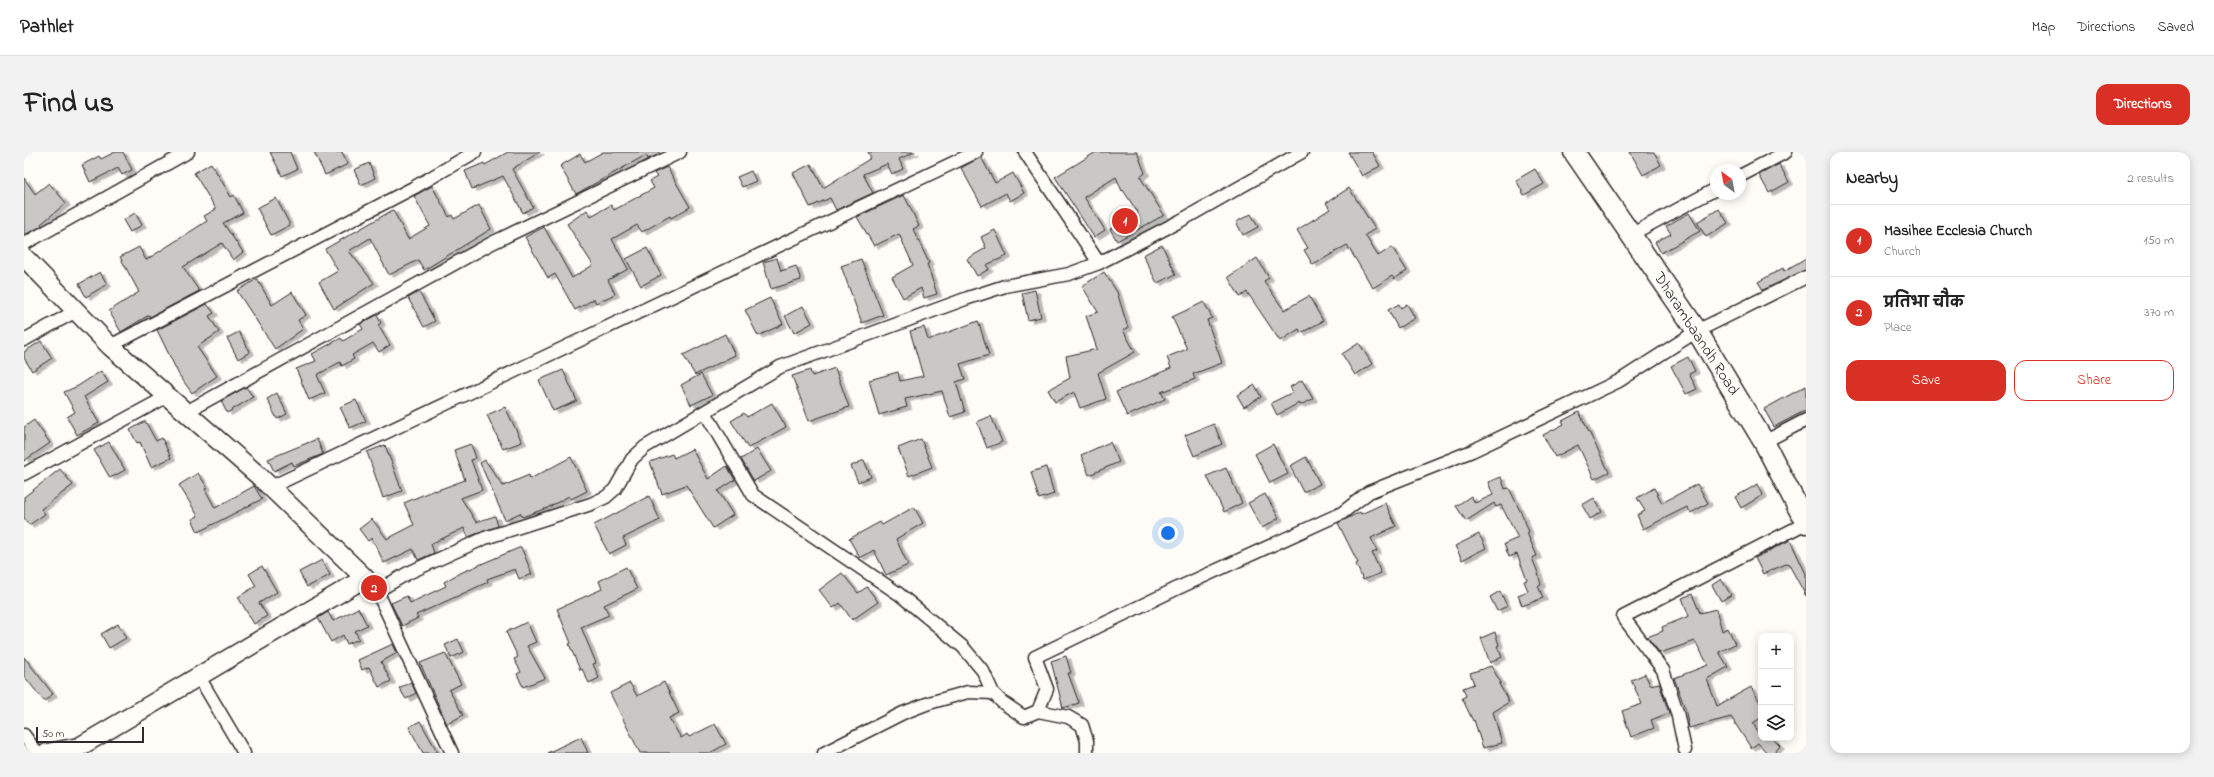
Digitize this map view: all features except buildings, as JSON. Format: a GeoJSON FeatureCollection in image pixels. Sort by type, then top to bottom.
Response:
{"type":"FeatureCollection","features":[{"type":"Feature","properties":{"kind":"main road","name":"Dharambaandh Road"},"geometry":{"type":"LineString","coordinates":[[1574,152],[1697,331],[1764,442],[1806,523]]}},
{"type":"Feature","properties":{"kind":"street"},"geometry":{"type":"LineString","coordinates":[[24,244],[188,152]]}},
{"type":"Feature","properties":{"kind":"street"},"geometry":{"type":"LineString","coordinates":[[110,346],[413,188],[475,152]]}},
{"type":"Feature","properties":{"kind":"street"},"geometry":{"type":"LineString","coordinates":[[186,412],[492,243],[680,152]]}},
{"type":"Feature","properties":{"kind":"street"},"geometry":{"type":"LineString","coordinates":[[271,488],[976,152]]}},
{"type":"Feature","properties":{"kind":"street"},"geometry":{"type":"LineString","coordinates":[[1025,152],[1099,263]]}},
{"type":"Feature","properties":{"kind":"street"},"geometry":{"type":"LineString","coordinates":[[47,753],[81,750],[199,677],[371,584],[408,573],[485,538],[591,504],[606,497],[616,489],[632,459],[645,447],[780,367],[968,298],[1005,286],[1069,274],[1099,263],[1180,221],[1302,152]]}},
{"type":"Feature","properties":{"kind":"street"},"geometry":{"type":"LineString","coordinates":[[1746,173],[1786,152]]}},
{"type":"Feature","properties":{"kind":"street"},"geometry":{"type":"LineString","coordinates":[[1630,235],[1710,192]]}},
{"type":"Feature","properties":{"kind":"street"},"geometry":{"type":"LineString","coordinates":[[24,257],[110,346],[271,488],[371,584],[452,753]]}},
{"type":"Feature","properties":{"kind":"street"},"geometry":{"type":"LineString","coordinates":[[1038,711],[1047,689],[1035,657],[1178,588],[1342,513],[1369,492],[1472,451],[1619,381],[1697,331],[1806,277]]}},
{"type":"Feature","properties":{"kind":"street"},"geometry":{"type":"LineString","coordinates":[[24,340],[76,310]]}},
{"type":"Feature","properties":{"kind":"street"},"geometry":{"type":"LineString","coordinates":[[24,474],[168,396]]}},
{"type":"Feature","properties":{"kind":"street"},"geometry":{"type":"LineString","coordinates":[[705,412],[753,494],[899,594],[963,647],[983,672],[993,693],[1002,702],[1024,717],[1038,711],[1068,717],[1082,724],[1087,741],[1087,753]]}},
{"type":"Feature","properties":{"kind":"street"},"geometry":{"type":"LineString","coordinates":[[1764,442],[1806,420]]}},
{"type":"Feature","properties":{"kind":"street"},"geometry":{"type":"LineString","coordinates":[[1685,750],[1677,712],[1663,670],[1623,617],[1806,523]]}},
{"type":"Feature","properties":{"kind":"street"},"geometry":{"type":"LineString","coordinates":[[199,677],[244,753]]}},
{"type":"Feature","properties":{"kind":"street"},"geometry":{"type":"LineString","coordinates":[[824,753],[903,713],[929,703],[968,692],[993,693]]}},
{"type":"Feature","properties":{"kind":"street"},"geometry":{"type":"LineString","coordinates":[[24,735],[37,753]]}},
{"type":"Feature","properties":{"kind":"place","name":"Masihee Ecclesia Church"},"geometry":{"type":"Point","coordinates":[1125,221]}},
{"type":"Feature","properties":{"kind":"place","name":"प्रतिभा चौक"},"geometry":{"type":"Point","coordinates":[374,588]}}]}
